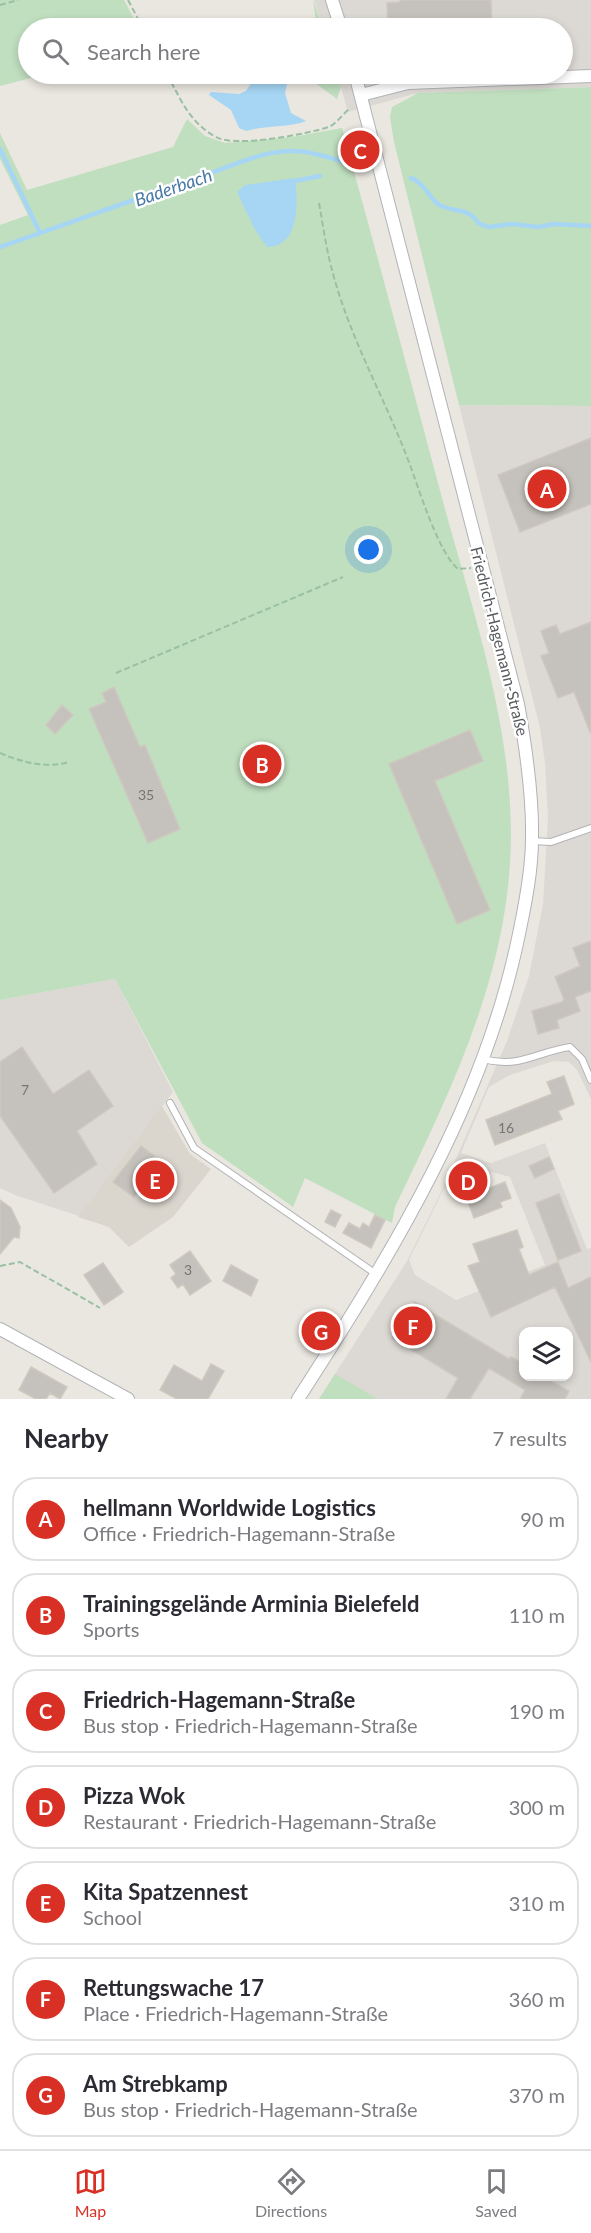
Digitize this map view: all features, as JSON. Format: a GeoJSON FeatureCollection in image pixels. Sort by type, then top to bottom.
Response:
{"type":"FeatureCollection","features":[{"type":"Feature","properties":{"kind":"street"},"geometry":{"type":"LineString","coordinates":[[332,0],[338,18]]}},
{"type":"Feature","properties":{"kind":"street"},"geometry":{"type":"LineString","coordinates":[[573,77],[591,76]]}},
{"type":"Feature","properties":{"kind":"street","name":"Friedrich-Hagemann-Straße"},"geometry":{"type":"LineString","coordinates":[[298,1399],[376,1274],[443,1151],[483,1059],[509,980],[518,943],[532,841],[527,753],[520,714],[358,84]]}},
{"type":"Feature","properties":{"kind":"street"},"geometry":{"type":"LineString","coordinates":[[361,94],[404,84]]}},
{"type":"Feature","properties":{"kind":"street"},"geometry":{"type":"LineString","coordinates":[[0,1329],[128,1399]]}},
{"type":"Feature","properties":{"kind":"lane"},"geometry":{"type":"LineString","coordinates":[[532,841],[551,842],[591,828]]}},
{"type":"Feature","properties":{"kind":"lane"},"geometry":{"type":"LineString","coordinates":[[483,1059],[498,1064],[513,1064],[570,1047],[582,1059],[591,1080]]}},
{"type":"Feature","properties":{"kind":"lane"},"geometry":{"type":"LineString","coordinates":[[170,1103],[194,1148],[376,1274]]}},
{"type":"Feature","properties":{"kind":"path"},"geometry":{"type":"LineString","coordinates":[[0,5],[18,0]]}},
{"type":"Feature","properties":{"kind":"path"},"geometry":{"type":"LineString","coordinates":[[128,0],[138,18]]}},
{"type":"Feature","properties":{"kind":"path"},"geometry":{"type":"LineString","coordinates":[[172,84],[191,119],[218,139],[232,142],[270,138],[331,126],[361,94]]}},
{"type":"Feature","properties":{"kind":"path"},"geometry":{"type":"LineString","coordinates":[[319,203],[332,271],[361,353],[405,450],[442,547],[451,563],[459,569],[466,570],[482,565]]}},
{"type":"Feature","properties":{"kind":"path"},"geometry":{"type":"LineString","coordinates":[[116,673],[343,577]]}},
{"type":"Feature","properties":{"kind":"path"},"geometry":{"type":"LineString","coordinates":[[0,753],[18,760],[37,763],[69,762]]}},
{"type":"Feature","properties":{"kind":"path"},"geometry":{"type":"LineString","coordinates":[[0,1266],[20,1262],[100,1308]]}},
{"type":"Feature","properties":{"kind":"shaded area"},"geometry":{"type":"Polygon","coordinates":[[[314,0],[591,0],[591,87],[418,93],[348,112],[340,84],[573,84],[573,18],[320,18],[314,0]]]}},
{"type":"Feature","properties":{"kind":"shaded area"},"geometry":{"type":"Polygon","coordinates":[[[459,405],[591,406],[591,1099],[577,1070],[569,1062],[554,1061],[510,1075],[489,1087],[461,1153],[491,1163],[545,1143],[587,1249],[591,1248],[591,1399],[319,1399],[407,1261],[445,1184],[507,1041],[529,976],[543,904],[548,818],[545,763],[540,728],[459,405]],[[491,1172],[483,1187],[463,1195],[445,1186],[409,1260],[415,1275],[456,1300],[545,1265],[510,1177],[491,1172]]]}},
{"type":"Feature","properties":{"kind":"shaded area"},"geometry":{"type":"Polygon","coordinates":[[[115,979],[173,1092],[79,1216],[0,1188],[0,1000],[115,979]]]}},
{"type":"Feature","properties":{"kind":"shaded area"},"geometry":{"type":"Polygon","coordinates":[[[162,1106],[190,1154],[211,1169],[173,1217],[129,1247],[109,1227],[78,1217],[162,1106]]]}},
{"type":"Feature","properties":{"kind":"green space"},"geometry":{"type":"Polygon","coordinates":[[[0,0],[124,0],[134,18],[18,18],[18,81],[0,86],[0,0]]]}},
{"type":"Feature","properties":{"kind":"green space"},"geometry":{"type":"Polygon","coordinates":[[[313,0],[319,18],[315,18],[313,0]]]}},
{"type":"Feature","properties":{"kind":"green space"},"geometry":{"type":"Polygon","coordinates":[[[317,84],[340,84],[337,99],[317,84]]]}},
{"type":"Feature","properties":{"kind":"green space"},"geometry":{"type":"Polygon","coordinates":[[[591,87],[591,406],[459,405],[394,142],[390,117],[392,107],[418,93],[591,87]]]}},
{"type":"Feature","properties":{"kind":"green space"},"geometry":{"type":"Polygon","coordinates":[[[187,119],[205,136],[225,143],[292,137],[342,128],[483,645],[504,744],[511,844],[507,895],[500,936],[490,977],[464,1055],[395,1207],[392,1223],[305,1178],[293,1207],[202,1143],[115,979],[0,1000],[0,225],[28,215],[0,159],[0,133],[27,190],[173,147],[187,119]]]}},
{"type":"Feature","properties":{"kind":"green space"},"geometry":{"type":"Polygon","coordinates":[[[335,1374],[378,1399],[319,1399],[335,1374]]]}},
{"type":"Feature","properties":{"kind":"water"},"geometry":{"type":"Polygon","coordinates":[[[250,84],[287,84],[285,93],[291,113],[306,121],[246,131],[239,128],[231,110],[209,95],[211,92],[239,94],[246,91],[250,84]]]}},
{"type":"Feature","properties":{"kind":"water"},"geometry":{"type":"Polygon","coordinates":[[[295,178],[297,199],[291,231],[286,240],[278,245],[267,247],[254,228],[237,192],[245,185],[295,178]]]}},
{"type":"Feature","properties":{"kind":"building"},"geometry":{"type":"Polygon","coordinates":[[[400,0],[491,0],[492,18],[388,18],[387,3],[400,2],[400,0]]]}},
{"type":"Feature","properties":{"kind":"building"},"geometry":{"type":"Polygon","coordinates":[[[591,438],[591,504],[520,532],[498,475],[591,438]]]}},
{"type":"Feature","properties":{"kind":"building"},"geometry":{"type":"Polygon","coordinates":[[[591,622],[590,732],[574,692],[558,698],[541,656],[549,653],[541,631],[556,625],[560,634],[591,622]]]}},
{"type":"Feature","properties":{"kind":"building"},"geometry":{"type":"Polygon","coordinates":[[[114,687],[140,747],[145,745],[180,829],[148,843],[89,709],[106,702],[102,693],[114,687]]]}},
{"type":"Feature","properties":{"kind":"building"},"geometry":{"type":"Polygon","coordinates":[[[62,705],[73,715],[55,734],[46,725],[62,705]]]}},
{"type":"Feature","properties":{"kind":"building"},"geometry":{"type":"Polygon","coordinates":[[[470,730],[483,761],[435,781],[490,910],[457,924],[389,764],[470,730]]]}},
{"type":"Feature","properties":{"kind":"building"},"geometry":{"type":"Polygon","coordinates":[[[591,941],[591,991],[575,997],[580,1011],[557,1020],[559,1028],[538,1034],[532,1011],[562,1002],[564,999],[555,977],[580,966],[573,948],[591,941]]]}},
{"type":"Feature","properties":{"kind":"building"},"geometry":{"type":"Polygon","coordinates":[[[22,1047],[53,1094],[89,1070],[113,1106],[77,1131],[97,1164],[54,1193],[0,1116],[0,1062],[22,1047]]]}},
{"type":"Feature","properties":{"kind":"building"},"geometry":{"type":"Polygon","coordinates":[[[564,1076],[574,1104],[558,1111],[562,1119],[495,1145],[486,1120],[552,1094],[547,1082],[564,1076]]]}},
{"type":"Feature","properties":{"kind":"building"},"geometry":{"type":"Polygon","coordinates":[[[141,1146],[161,1161],[153,1172],[158,1176],[147,1190],[143,1186],[134,1197],[113,1182],[141,1146]]]}},
{"type":"Feature","properties":{"kind":"building"},"geometry":{"type":"Polygon","coordinates":[[[549,1157],[554,1169],[535,1178],[529,1166],[549,1157]]]}},
{"type":"Feature","properties":{"kind":"building"},"geometry":{"type":"Polygon","coordinates":[[[467,1169],[481,1176],[472,1195],[505,1182],[511,1198],[500,1202],[502,1207],[474,1218],[463,1188],[458,1186],[467,1169]]]}},
{"type":"Feature","properties":{"kind":"building"},"geometry":{"type":"Polygon","coordinates":[[[559,1194],[581,1251],[558,1260],[536,1203],[559,1194]]]}},
{"type":"Feature","properties":{"kind":"building"},"geometry":{"type":"Polygon","coordinates":[[[0,1200],[11,1208],[20,1227],[19,1238],[14,1237],[0,1254],[0,1200]]]}},
{"type":"Feature","properties":{"kind":"building"},"geometry":{"type":"Polygon","coordinates":[[[331,1210],[341,1215],[335,1227],[325,1222],[331,1210]]]}},
{"type":"Feature","properties":{"kind":"building"},"geometry":{"type":"Polygon","coordinates":[[[375,1215],[385,1220],[371,1248],[343,1233],[349,1223],[360,1229],[363,1223],[369,1227],[375,1215]]]}},
{"type":"Feature","properties":{"kind":"building"},"geometry":{"type":"Polygon","coordinates":[[[517,1230],[523,1247],[519,1249],[529,1275],[558,1262],[568,1288],[591,1277],[591,1362],[555,1287],[491,1317],[468,1266],[480,1262],[473,1244],[517,1230]]]}},
{"type":"Feature","properties":{"kind":"building"},"geometry":{"type":"Polygon","coordinates":[[[190,1251],[211,1281],[190,1295],[183,1284],[178,1288],[171,1278],[176,1274],[170,1265],[190,1251]]]}},
{"type":"Feature","properties":{"kind":"building"},"geometry":{"type":"Polygon","coordinates":[[[103,1263],[123,1292],[104,1305],[84,1275],[103,1263]]]}},
{"type":"Feature","properties":{"kind":"building"},"geometry":{"type":"Polygon","coordinates":[[[231,1265],[258,1280],[251,1296],[223,1281],[231,1265]]]}},
{"type":"Feature","properties":{"kind":"building"},"geometry":{"type":"Polygon","coordinates":[[[414,1302],[509,1359],[511,1357],[519,1361],[519,1381],[551,1381],[569,1391],[565,1399],[520,1399],[525,1390],[489,1368],[470,1399],[446,1399],[458,1378],[392,1338],[414,1302]]]}},
{"type":"Feature","properties":{"kind":"building"},"geometry":{"type":"Polygon","coordinates":[[[211,1364],[224,1371],[208,1399],[177,1399],[160,1390],[174,1365],[202,1381],[211,1364]]]}},
{"type":"Feature","properties":{"kind":"building"},"geometry":{"type":"Polygon","coordinates":[[[31,1367],[67,1387],[60,1399],[50,1393],[46,1399],[36,1399],[19,1390],[31,1367]]]}},
{"type":"Feature","properties":{"kind":"waterway"},"geometry":{"type":"LineString","coordinates":[[0,149],[40,233]]}},
{"type":"Feature","properties":{"kind":"waterway","name":"Baderbach"},"geometry":{"type":"LineString","coordinates":[[0,247],[248,159],[271,153],[302,151],[349,163]]}},
{"type":"Feature","properties":{"kind":"waterway","name":"Baderbach"},"geometry":{"type":"LineString","coordinates":[[290,182],[320,176]]}},
{"type":"Feature","properties":{"kind":"waterway","name":"Baderbach"},"geometry":{"type":"LineString","coordinates":[[411,178],[421,184],[439,205],[467,213],[478,223],[488,227],[513,224],[538,227],[554,224],[591,226]]}},
{"type":"Feature","properties":{"kind":"place","name":"Friedrich-Hagemann-Straße"},"geometry":{"type":"Point","coordinates":[360,150]}},
{"type":"Feature","properties":{"kind":"place","name":"hellmann Worldwide Logistics"},"geometry":{"type":"Point","coordinates":[547,489]}},
{"type":"Feature","properties":{"kind":"place","name":"Trainingsgelände Arminia Bielefeld"},"geometry":{"type":"Point","coordinates":[262,764]}},
{"type":"Feature","properties":{"kind":"place","name":"Kita Spatzennest"},"geometry":{"type":"Point","coordinates":[155,1180]}},
{"type":"Feature","properties":{"kind":"place","name":"Pizza Wok"},"geometry":{"type":"Point","coordinates":[468,1181]}},
{"type":"Feature","properties":{"kind":"place","name":"Rettungswache 17"},"geometry":{"type":"Point","coordinates":[413,1326]}},
{"type":"Feature","properties":{"kind":"place","name":"Am Strebkamp"},"geometry":{"type":"Point","coordinates":[321,1331]}}]}
